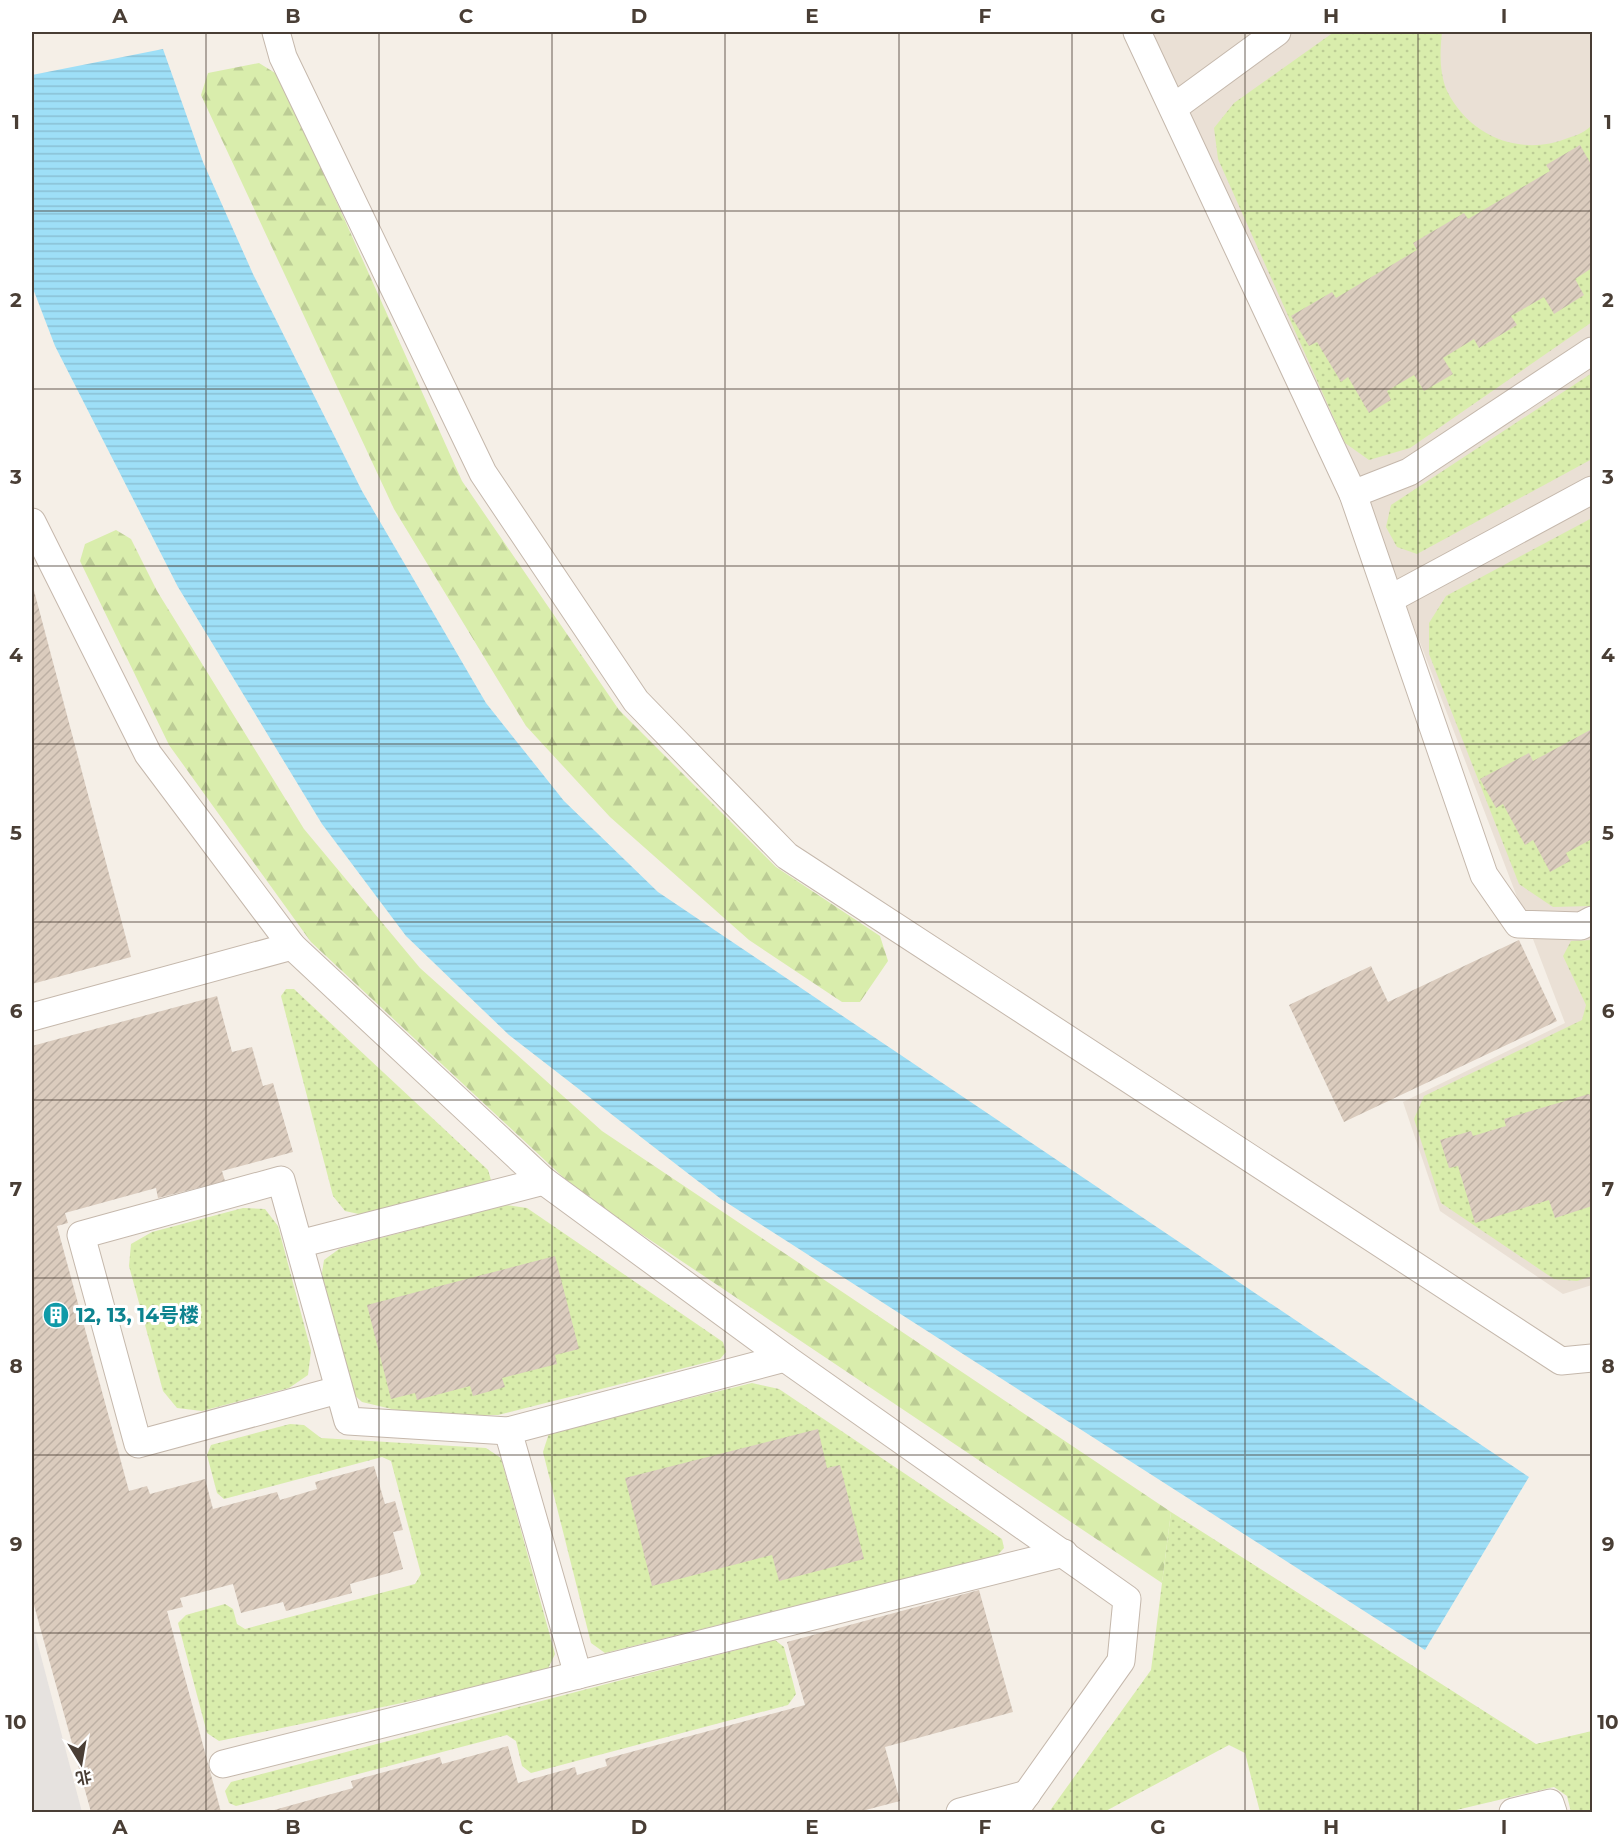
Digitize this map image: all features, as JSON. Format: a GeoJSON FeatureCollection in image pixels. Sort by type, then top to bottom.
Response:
{"type":"FeatureCollection","features":[{"type":"Feature","properties":{"kind":"lane"},"geometry":{"type":"LineString","coordinates":[[276,32],[283,57],[483,473],[636,700],[787,856],[1561,1361],[1593,1358]]}},
{"type":"Feature","properties":{"kind":"lane"},"geometry":{"type":"LineString","coordinates":[[1137,32],[1353,494],[1484,875],[1518,924],[1581,926],[1593,920]]}},
{"type":"Feature","properties":{"kind":"lane"},"geometry":{"type":"LineString","coordinates":[[1173,108],[1277,32]]}},
{"type":"Feature","properties":{"kind":"lane"},"geometry":{"type":"LineString","coordinates":[[1353,494],[1408,472],[1593,351]]}},
{"type":"Feature","properties":{"kind":"lane"},"geometry":{"type":"LineString","coordinates":[[1390,599],[1593,490]]}},
{"type":"Feature","properties":{"kind":"lane"},"geometry":{"type":"LineString","coordinates":[[32,522],[148,754],[292,946],[544,1181],[785,1358],[1127,1599],[1121,1661],[1021,1803],[960,1812]]}},
{"type":"Feature","properties":{"kind":"lane"},"geometry":{"type":"LineString","coordinates":[[32,1017],[292,946]]}},
{"type":"Feature","properties":{"kind":"lane"},"geometry":{"type":"LineString","coordinates":[[338,1390],[138,1444],[116,1403],[81,1235],[281,1180],[348,1421],[508,1431],[785,1358]]}},
{"type":"Feature","properties":{"kind":"lane"},"geometry":{"type":"LineString","coordinates":[[299,1244],[544,1181]]}},
{"type":"Feature","properties":{"kind":"lane"},"geometry":{"type":"LineString","coordinates":[[508,1431],[578,1675]]}},
{"type":"Feature","properties":{"kind":"lane"},"geometry":{"type":"LineString","coordinates":[[223,1764],[1064,1553]]}},
{"type":"Feature","properties":{"kind":"lane"},"geometry":{"type":"LineString","coordinates":[[1513,1812],[1550,1803],[1553,1812]]}},
{"type":"Feature","properties":{"kind":"shaded area"},"geometry":{"type":"Polygon","coordinates":[[[1147,32],[1592,32],[1592,1285],[1563,1294],[1440,1211],[1403,1102],[1565,1023],[1365,498],[1147,32]]]}},
{"type":"Feature","properties":{"kind":"shaded area"},"geometry":{"type":"Polygon","coordinates":[[[32,1622],[82,1812],[32,1812],[32,1622]]]}},
{"type":"Feature","properties":{"kind":"green space"},"geometry":{"type":"Polygon","coordinates":[[[1334,32],[1442,32],[1441,69],[1447,91],[1469,120],[1498,139],[1515,144],[1550,143],[1578,134],[1592,125],[1592,322],[1410,448],[1369,460],[1345,443],[1218,159],[1214,128],[1234,103],[1334,32]]]}},
{"type":"Feature","properties":{"kind":"green space"},"geometry":{"type":"Polygon","coordinates":[[[259,63],[280,76],[462,481],[619,710],[776,867],[880,936],[888,961],[860,1002],[842,1002],[749,940],[610,817],[526,726],[394,509],[201,95],[208,73],[259,63]]]}},
{"type":"Feature","properties":{"kind":"green space"},"geometry":{"type":"Polygon","coordinates":[[[1592,373],[1592,459],[1417,554],[1397,547],[1386,527],[1391,505],[1592,373]]]}},
{"type":"Feature","properties":{"kind":"green space"},"geometry":{"type":"Polygon","coordinates":[[[1592,518],[1592,906],[1553,907],[1519,884],[1429,654],[1429,623],[1446,596],[1592,518]]]}},
{"type":"Feature","properties":{"kind":"green space"},"geometry":{"type":"Polygon","coordinates":[[[116,530],[131,539],[157,591],[304,829],[420,968],[602,1131],[1171,1512],[1162,1583],[580,1193],[311,942],[169,745],[80,561],[85,544],[116,530]]]}},
{"type":"Feature","properties":{"kind":"green space"},"geometry":{"type":"Polygon","coordinates":[[[1592,940],[1592,1276],[1577,1281],[1554,1279],[1441,1203],[1414,1119],[1424,1096],[1582,1020],[1586,1005],[1563,956],[1571,941],[1592,940]]]}},
{"type":"Feature","properties":{"kind":"green space"},"geometry":{"type":"Polygon","coordinates":[[[286,989],[294,989],[488,1170],[491,1180],[483,1187],[368,1216],[345,1211],[333,1196],[281,996],[286,989]]]}},
{"type":"Feature","properties":{"kind":"green space"},"geometry":{"type":"Polygon","coordinates":[[[506,1205],[527,1208],[723,1342],[726,1352],[720,1359],[498,1415],[417,1415],[362,1402],[351,1392],[321,1280],[324,1260],[339,1249],[506,1205]]]}},
{"type":"Feature","properties":{"kind":"green space"},"geometry":{"type":"Polygon","coordinates":[[[243,1208],[265,1209],[278,1226],[311,1351],[308,1375],[289,1388],[202,1411],[177,1408],[163,1391],[129,1266],[131,1244],[152,1232],[243,1208]]]}},
{"type":"Feature","properties":{"kind":"green space"},"geometry":{"type":"Polygon","coordinates":[[[752,1383],[779,1389],[1002,1539],[1004,1548],[997,1556],[605,1653],[591,1643],[543,1452],[549,1433],[752,1383]]]}},
{"type":"Feature","properties":{"kind":"green space"},"geometry":{"type":"Polygon","coordinates":[[[290,1424],[304,1425],[321,1438],[486,1448],[501,1458],[555,1654],[546,1673],[219,1741],[207,1733],[178,1623],[186,1615],[225,1604],[233,1609],[237,1624],[245,1629],[415,1584],[421,1574],[391,1461],[382,1457],[224,1499],[217,1493],[207,1455],[211,1445],[290,1424]]]}},
{"type":"Feature","properties":{"kind":"green space"},"geometry":{"type":"Polygon","coordinates":[[[1171,1512],[1536,1744],[1592,1731],[1592,1812],[1571,1812],[1567,1796],[1554,1787],[1448,1812],[1260,1812],[1245,1753],[1229,1745],[1104,1812],[1049,1812],[1151,1670],[1171,1512]]]}},
{"type":"Feature","properties":{"kind":"green space"},"geometry":{"type":"Polygon","coordinates":[[[775,1640],[784,1647],[796,1694],[788,1705],[531,1773],[522,1766],[516,1741],[507,1735],[236,1806],[229,1803],[225,1791],[231,1782],[775,1640]]]}},
{"type":"Feature","properties":{"kind":"water"},"geometry":{"type":"Polygon","coordinates":[[[163,49],[203,162],[253,274],[362,491],[486,703],[564,801],[658,892],[1529,1477],[1425,1650],[721,1199],[509,1035],[406,936],[322,824],[178,587],[55,346],[32,286],[32,75],[163,49]]]}},
{"type":"Feature","properties":{"kind":"building"},"geometry":{"type":"Polygon","coordinates":[[[1580,145],[1592,166],[1592,268],[1575,279],[1584,295],[1554,314],[1544,297],[1511,316],[1517,325],[1479,348],[1474,339],[1443,358],[1453,374],[1424,391],[1414,375],[1387,391],[1391,400],[1369,413],[1348,377],[1341,382],[1317,342],[1309,346],[1291,316],[1332,292],[1336,298],[1417,250],[1413,243],[1464,213],[1468,219],[1550,171],[1546,165],[1580,145]]]}},
{"type":"Feature","properties":{"kind":"building"},"geometry":{"type":"Polygon","coordinates":[[[32,583],[131,957],[32,984],[32,583]]]}},
{"type":"Feature","properties":{"kind":"building"},"geometry":{"type":"Polygon","coordinates":[[[1592,729],[1592,839],[1566,853],[1570,861],[1550,872],[1533,840],[1525,845],[1503,804],[1496,808],[1480,779],[1529,753],[1533,761],[1592,729]]]}},
{"type":"Feature","properties":{"kind":"building"},"geometry":{"type":"Polygon","coordinates":[[[1519,940],[1557,1021],[1344,1122],[1289,1005],[1371,966],[1388,1002],[1519,940]]]}},
{"type":"Feature","properties":{"kind":"building","name":"12, 13, 14号楼"},"geometry":{"type":"Polygon","coordinates":[[[217,996],[232,1052],[252,1047],[263,1086],[273,1083],[293,1152],[222,1171],[225,1181],[158,1198],[156,1188],[65,1213],[68,1223],[57,1226],[129,1491],[147,1486],[150,1494],[205,1479],[213,1509],[277,1492],[280,1500],[317,1489],[315,1482],[374,1466],[385,1504],[395,1501],[403,1530],[393,1532],[403,1569],[350,1584],[352,1593],[286,1611],[283,1602],[241,1613],[233,1584],[180,1598],[183,1607],[167,1611],[221,1812],[91,1812],[32,1598],[32,1046],[217,996]]]}},
{"type":"Feature","properties":{"kind":"building"},"geometry":{"type":"Polygon","coordinates":[[[1589,1094],[1592,1099],[1592,1206],[1555,1218],[1549,1200],[1475,1223],[1458,1166],[1449,1168],[1440,1140],[1471,1131],[1473,1136],[1506,1126],[1504,1119],[1589,1094]]]}},
{"type":"Feature","properties":{"kind":"building"},"geometry":{"type":"Polygon","coordinates":[[[555,1256],[579,1349],[555,1355],[557,1364],[502,1378],[505,1387],[473,1396],[470,1386],[417,1400],[415,1393],[391,1399],[367,1305],[555,1256]]]}},
{"type":"Feature","properties":{"kind":"building"},"geometry":{"type":"Polygon","coordinates":[[[818,1429],[827,1468],[840,1465],[864,1559],[779,1581],[772,1555],[652,1586],[625,1478],[818,1429]]]}},
{"type":"Feature","properties":{"kind":"building"},"geometry":{"type":"Polygon","coordinates":[[[979,1590],[1013,1712],[885,1747],[900,1801],[858,1812],[267,1812],[353,1788],[351,1781],[440,1757],[442,1764],[508,1746],[518,1783],[575,1767],[577,1775],[607,1766],[605,1759],[805,1705],[787,1642],[979,1590]]]}},
{"type":"Feature","properties":{"kind":"place","name":"12, 13, 14号楼"},"geometry":{"type":"Point","coordinates":[56,1315]}}]}
